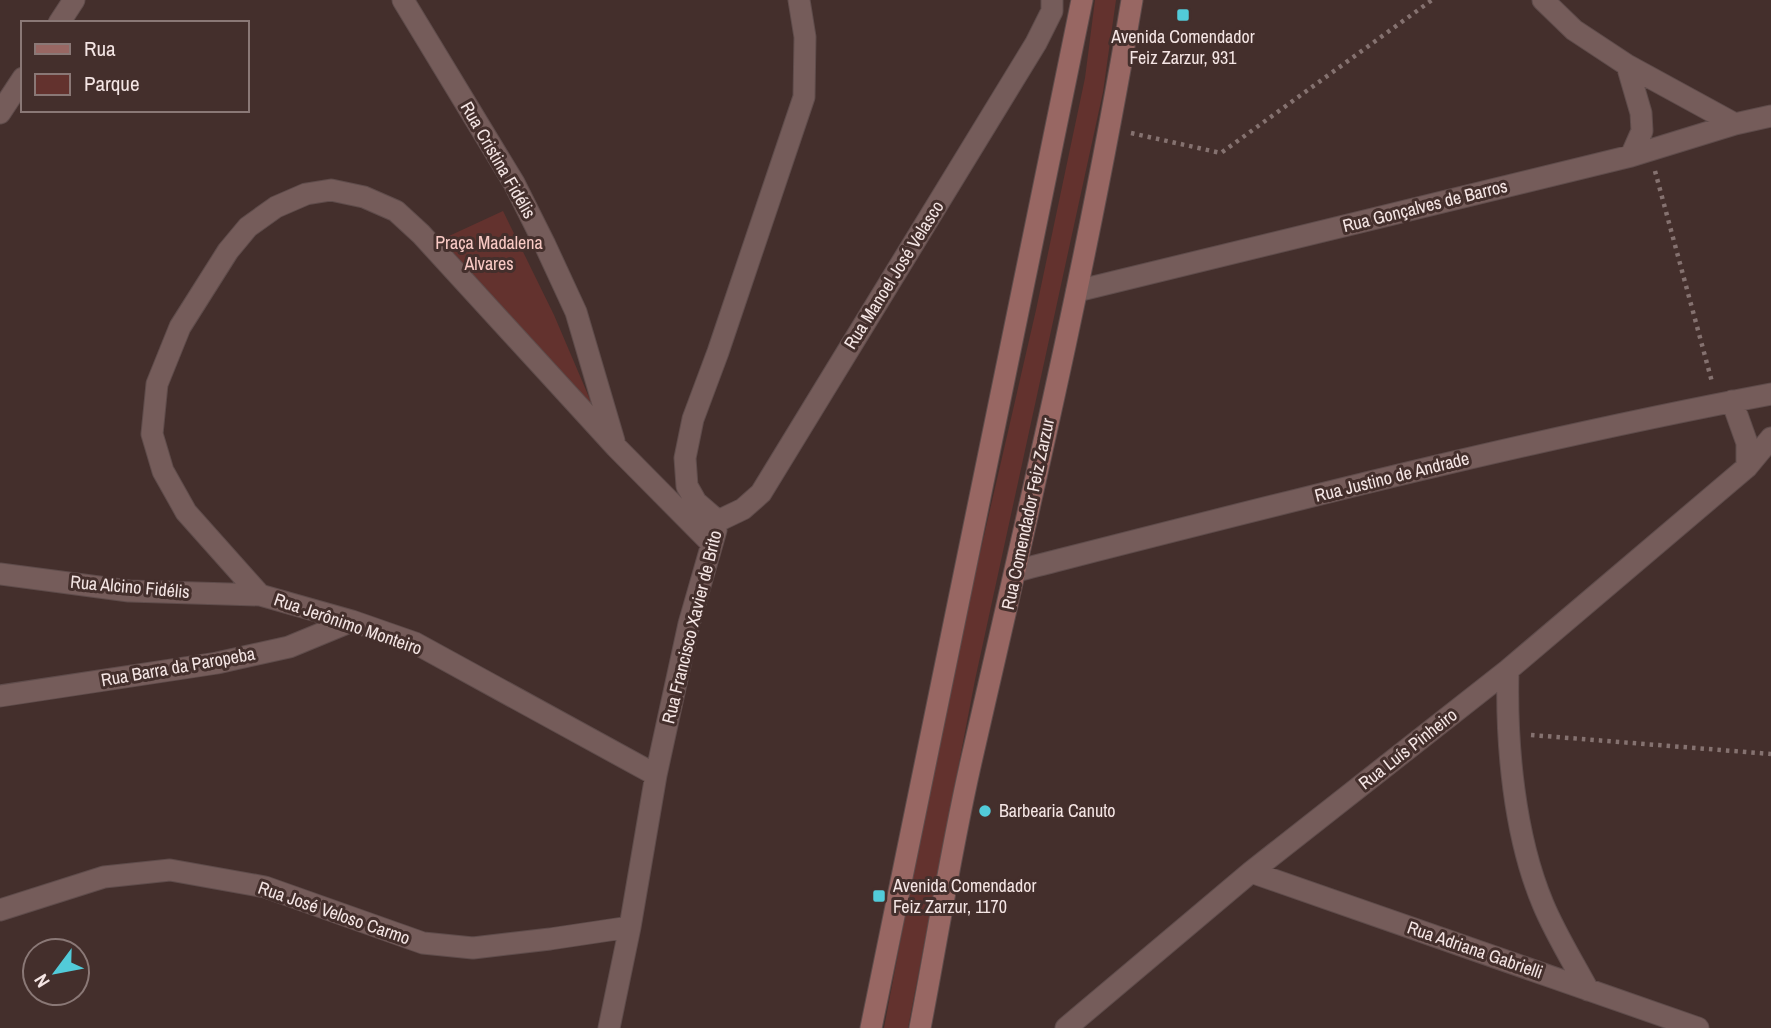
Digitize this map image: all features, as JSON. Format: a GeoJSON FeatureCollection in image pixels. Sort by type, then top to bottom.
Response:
{"type":"FeatureCollection","features":[{"type":"Feature","properties":{"kind":"main road","name":"Rua Comendador Feiz Zarzur"},"geometry":{"type":"LineString","coordinates":[[920,1028],[970,764],[1016,571],[1077,290],[1110,128],[1132,0]]}},
{"type":"Feature","properties":{"kind":"main road"},"geometry":{"type":"LineString","coordinates":[[871,1028],[1081,7]]}},
{"type":"Feature","properties":{"kind":"street"},"geometry":{"type":"LineString","coordinates":[[60,21],[74,0]]}},
{"type":"Feature","properties":{"kind":"street","name":"Rua Cristina Fidélis"},"geometry":{"type":"LineString","coordinates":[[403,0],[514,183],[545,245],[576,312],[616,447]]}},
{"type":"Feature","properties":{"kind":"street","name":"Rua Francisco Xavier de Brito"},"geometry":{"type":"LineString","coordinates":[[609,1028],[631,927],[656,775],[689,624],[718,521],[696,502],[687,486],[685,458],[693,419],[804,97],[805,37],[799,0]]}},
{"type":"Feature","properties":{"kind":"street"},"geometry":{"type":"LineString","coordinates":[[1543,0],[1574,30],[1627,65],[1735,124]]}},
{"type":"Feature","properties":{"kind":"street"},"geometry":{"type":"LineString","coordinates":[[1052,6],[1081,7]]}},
{"type":"Feature","properties":{"kind":"street","name":"Rua Manoel José Velasco"},"geometry":{"type":"LineString","coordinates":[[718,521],[743,509],[761,493],[1036,43],[1052,6]]}},
{"type":"Feature","properties":{"kind":"street"},"geometry":{"type":"LineString","coordinates":[[1627,65],[1641,113],[1640,154]]}},
{"type":"Feature","properties":{"kind":"street"},"geometry":{"type":"LineString","coordinates":[[0,113],[21,81]]}},
{"type":"Feature","properties":{"kind":"street","name":"Rua Gonçalves de Barros"},"geometry":{"type":"LineString","coordinates":[[1077,290],[1640,154],[1735,124],[1771,116]]}},
{"type":"Feature","properties":{"kind":"street","name":"Rua Jerônimo Monteiro"},"geometry":{"type":"LineString","coordinates":[[656,775],[415,643],[352,621],[260,595],[187,512],[163,471],[152,434],[157,384],[180,327],[228,251],[248,227],[276,207],[296,198],[331,190],[364,197],[396,211],[421,234],[616,447],[712,544]]}},
{"type":"Feature","properties":{"kind":"street","name":"Rua Justino de Andrade"},"geometry":{"type":"LineString","coordinates":[[1016,571],[1448,463],[1771,394]]}},
{"type":"Feature","properties":{"kind":"street"},"geometry":{"type":"LineString","coordinates":[[1725,402],[1746,443],[1747,467]]}},
{"type":"Feature","properties":{"kind":"street","name":"Rua Luís Pinheiro"},"geometry":{"type":"LineString","coordinates":[[1066,1028],[1251,872],[1508,670],[1747,467],[1771,438]]}},
{"type":"Feature","properties":{"kind":"street","name":"Rua Alcino Fidélis"},"geometry":{"type":"LineString","coordinates":[[0,574],[129,591],[260,595]]}},
{"type":"Feature","properties":{"kind":"street","name":"Rua Barra da Paropeba"},"geometry":{"type":"LineString","coordinates":[[0,696],[217,663],[289,647],[352,621]]}},
{"type":"Feature","properties":{"kind":"street"},"geometry":{"type":"LineString","coordinates":[[1508,670],[1508,733],[1522,845],[1543,904],[1588,990]]}},
{"type":"Feature","properties":{"kind":"street","name":"Rua José Veloso Carmo"},"geometry":{"type":"LineString","coordinates":[[0,910],[104,877],[170,870],[265,887],[423,943],[473,947],[631,927]]}},
{"type":"Feature","properties":{"kind":"street","name":"Rua Adriana Gabrielli"},"geometry":{"type":"LineString","coordinates":[[1251,872],[1699,1028]]}},
{"type":"Feature","properties":{"kind":"path"},"geometry":{"type":"LineString","coordinates":[[1110,128],[1221,153],[1433,0]]}},
{"type":"Feature","properties":{"kind":"path"},"geometry":{"type":"LineString","coordinates":[[1640,154],[1725,402]]}},
{"type":"Feature","properties":{"kind":"path"},"geometry":{"type":"LineString","coordinates":[[1508,733],[1771,754]]}},
{"type":"Feature","properties":{"kind":"green space"},"geometry":{"type":"Polygon","coordinates":[[[1095,0],[1116,0],[1103,92],[975,680],[908,1028],[884,1028],[945,705],[1036,310],[1085,78],[1095,0]]]}},
{"type":"Feature","properties":{"kind":"green space","name":"Praça Madalena Alvares"},"geometry":{"type":"Polygon","coordinates":[[[503,211],[554,315],[600,423],[436,242],[503,211]]]}},
{"type":"Feature","properties":{"kind":"place","name":"Avenida Comendador Feiz Zarzur, 931"},"geometry":{"type":"Point","coordinates":[1183,15]}},
{"type":"Feature","properties":{"kind":"place","name":"Barbearia Canuto"},"geometry":{"type":"Point","coordinates":[985,811]}},
{"type":"Feature","properties":{"kind":"place","name":"Avenida Comendador Feiz Zarzur, 1170"},"geometry":{"type":"Point","coordinates":[879,896]}}]}
